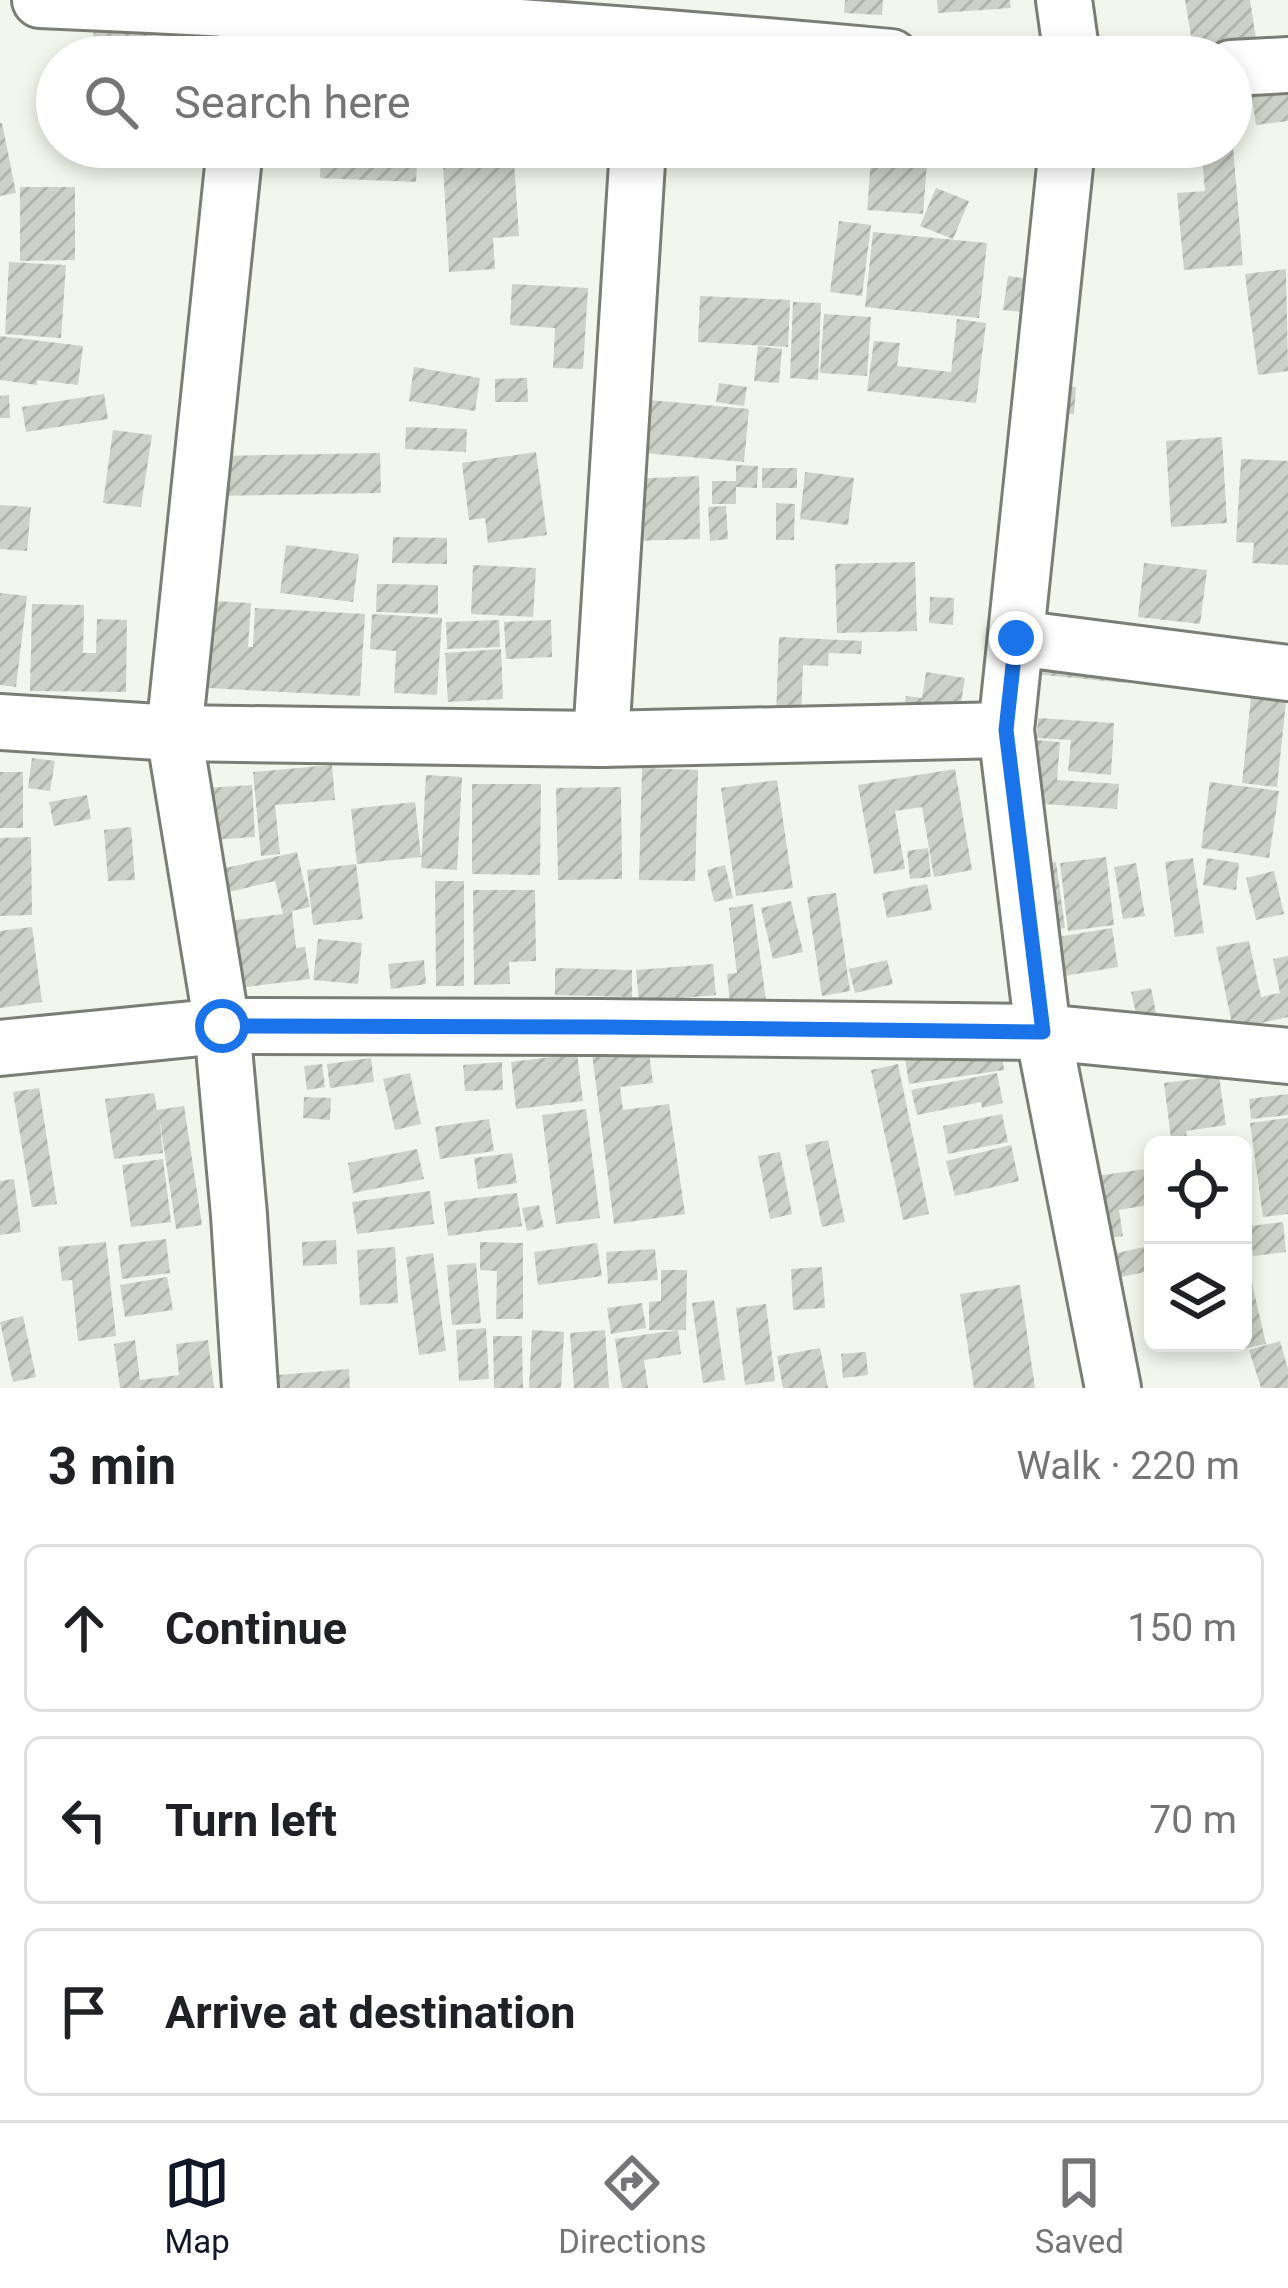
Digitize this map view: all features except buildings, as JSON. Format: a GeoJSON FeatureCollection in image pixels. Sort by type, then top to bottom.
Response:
{"type":"FeatureCollection","features":[{"type":"Feature","properties":{"kind":"street"},"geometry":{"type":"LineString","coordinates":[[40,0],[247,22],[640,30],[696,36]]}},
{"type":"Feature","properties":{"kind":"street"},"geometry":{"type":"LineString","coordinates":[[1064,0],[1069,36]]}},
{"type":"Feature","properties":{"kind":"street"},"geometry":{"type":"LineString","coordinates":[[1252,67],[1288,65]]}},
{"type":"Feature","properties":{"kind":"street"},"geometry":{"type":"LineString","coordinates":[[233,168],[175,733],[222,1026],[250,1388]]}},
{"type":"Feature","properties":{"kind":"street"},"geometry":{"type":"LineString","coordinates":[[601,739],[637,168]]}},
{"type":"Feature","properties":{"kind":"street"},"geometry":{"type":"LineString","coordinates":[[1065,168],[1006,730],[1043,1032],[1113,1388]]}},
{"type":"Feature","properties":{"kind":"street"},"geometry":{"type":"LineString","coordinates":[[1016,638],[1288,673]]}},
{"type":"Feature","properties":{"kind":"street"},"geometry":{"type":"LineString","coordinates":[[0,722],[175,733],[601,739],[1006,730]]}},
{"type":"Feature","properties":{"kind":"street"},"geometry":{"type":"LineString","coordinates":[[0,1048],[222,1026],[601,1027],[1043,1032],[1288,1056]]}},
{"type":"Feature","properties":{"kind":"route"},"geometry":{"type":"LineString","coordinates":[[222,1026],[1043,1032],[1006,730],[1016,638]]}}]}
